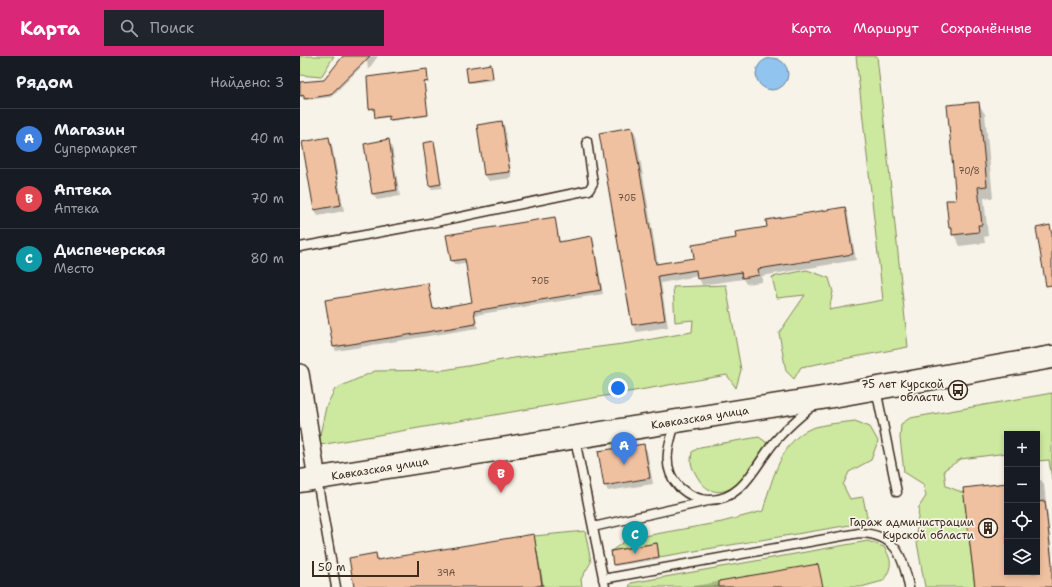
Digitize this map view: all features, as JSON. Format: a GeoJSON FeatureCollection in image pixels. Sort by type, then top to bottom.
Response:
{"type":"FeatureCollection","features":[{"type":"Feature","properties":{"kind":"main road","name":"Кавказская улица"},"geometry":{"type":"LineString","coordinates":[[308,480],[574,436],[822,398],[1052,357]]}},
{"type":"Feature","properties":{"kind":"street"},"geometry":{"type":"LineString","coordinates":[[300,373],[308,480]]}},
{"type":"Feature","properties":{"kind":"lane"},"geometry":{"type":"LineString","coordinates":[[300,247],[444,221],[588,190],[593,183],[587,141]]}},
{"type":"Feature","properties":{"kind":"lane"},"geometry":{"type":"LineString","coordinates":[[876,388],[897,492]]}},
{"type":"Feature","properties":{"kind":"lane"},"geometry":{"type":"LineString","coordinates":[[593,526],[730,496],[743,486],[772,445],[788,428],[822,398]]}},
{"type":"Feature","properties":{"kind":"lane"},"geometry":{"type":"LineString","coordinates":[[676,421],[667,453],[669,470],[672,478],[690,495],[706,500],[714,500]]}},
{"type":"Feature","properties":{"kind":"lane"},"geometry":{"type":"LineString","coordinates":[[574,436],[604,583],[859,533],[868,533],[884,538],[897,550],[905,565],[909,587]]}},
{"type":"Feature","properties":{"kind":"lane"},"geometry":{"type":"LineString","coordinates":[[308,480],[336,587]]}},
{"type":"Feature","properties":{"kind":"green space"},"geometry":{"type":"Polygon","coordinates":[[[300,56],[334,56],[321,77],[300,75],[300,56]]]}},
{"type":"Feature","properties":{"kind":"green space"},"geometry":{"type":"Polygon","coordinates":[[[856,56],[877,56],[908,347],[801,367],[794,379],[786,371],[779,333],[805,295],[777,298],[772,277],[807,270],[829,278],[833,292],[829,310],[883,300],[856,56]]]}},
{"type":"Feature","properties":{"kind":"green space"},"geometry":{"type":"Polygon","coordinates":[[[726,285],[741,370],[736,388],[727,375],[320,445],[320,435],[326,407],[335,389],[375,371],[444,370],[514,358],[630,343],[692,332],[693,320],[675,322],[673,287],[726,285]]]}},
{"type":"Feature","properties":{"kind":"green space"},"geometry":{"type":"Polygon","coordinates":[[[1052,393],[1052,479],[1049,460],[1040,461],[1040,431],[1004,431],[1004,453],[961,459],[944,470],[946,486],[964,493],[975,587],[925,587],[916,537],[919,507],[926,496],[923,484],[904,472],[900,438],[901,424],[910,418],[1052,393]]]}},
{"type":"Feature","properties":{"kind":"green space"},"geometry":{"type":"Polygon","coordinates":[[[855,421],[870,427],[878,441],[871,460],[849,472],[843,485],[850,499],[863,497],[868,522],[659,557],[657,543],[611,551],[628,539],[722,522],[763,511],[777,467],[788,447],[796,438],[809,429],[815,427],[855,421]]]}},
{"type":"Feature","properties":{"kind":"green space"},"geometry":{"type":"Polygon","coordinates":[[[759,437],[766,442],[768,450],[755,469],[747,478],[737,485],[726,490],[716,491],[707,488],[698,478],[692,465],[692,452],[700,447],[759,437]]]}},
{"type":"Feature","properties":{"kind":"green space"},"geometry":{"type":"Polygon","coordinates":[[[585,531],[591,562],[581,579],[582,587],[543,587],[534,536],[585,531]]]}},
{"type":"Feature","properties":{"kind":"green space"},"geometry":{"type":"Polygon","coordinates":[[[868,541],[884,547],[889,557],[890,568],[883,581],[861,587],[629,587],[631,583],[868,541]]]}},
{"type":"Feature","properties":{"kind":"water"},"geometry":{"type":"Polygon","coordinates":[[[769,58],[775,58],[784,62],[788,74],[784,86],[775,90],[769,90],[760,86],[756,77],[756,71],[760,62],[769,58]]]}},
{"type":"Feature","properties":{"kind":"building"},"geometry":{"type":"Polygon","coordinates":[[[343,56],[370,56],[330,95],[304,99],[304,95],[300,96],[300,82],[324,80],[343,56]]]}},
{"type":"Feature","properties":{"kind":"building"},"geometry":{"type":"Polygon","coordinates":[[[491,64],[493,78],[468,82],[466,68],[491,64]]]}},
{"type":"Feature","properties":{"kind":"building"},"geometry":{"type":"Polygon","coordinates":[[[427,69],[428,81],[424,82],[428,115],[389,120],[389,116],[375,118],[374,108],[369,109],[367,77],[427,69]]]}},
{"type":"Feature","properties":{"kind":"building"},"geometry":{"type":"Polygon","coordinates":[[[979,102],[987,186],[978,187],[982,225],[978,225],[979,232],[952,235],[952,228],[949,228],[946,200],[956,200],[947,105],[979,102]]]}},
{"type":"Feature","properties":{"kind":"building"},"geometry":{"type":"Polygon","coordinates":[[[502,121],[510,172],[484,175],[477,125],[502,121]]]}},
{"type":"Feature","properties":{"kind":"building"},"geometry":{"type":"Polygon","coordinates":[[[632,127],[656,264],[694,258],[692,245],[736,238],[735,232],[767,227],[766,220],[845,207],[853,254],[758,269],[759,275],[742,278],[741,272],[697,279],[696,270],[658,276],[665,320],[632,325],[599,133],[632,127]]]}},
{"type":"Feature","properties":{"kind":"building"},"geometry":{"type":"Polygon","coordinates":[[[329,137],[341,205],[314,210],[302,142],[329,137]]]}},
{"type":"Feature","properties":{"kind":"building"},"geometry":{"type":"Polygon","coordinates":[[[389,139],[397,190],[372,194],[364,144],[389,139]]]}},
{"type":"Feature","properties":{"kind":"building"},"geometry":{"type":"Polygon","coordinates":[[[434,141],[441,184],[429,186],[423,143],[434,141]]]}},
{"type":"Feature","properties":{"kind":"building"},"geometry":{"type":"Polygon","coordinates":[[[555,217],[559,242],[592,236],[601,290],[474,311],[476,324],[333,347],[325,300],[428,283],[433,309],[472,302],[465,259],[451,261],[446,235],[555,217]]]}},
{"type":"Feature","properties":{"kind":"building"},"geometry":{"type":"Polygon","coordinates":[[[1050,225],[1052,235],[1052,285],[1046,286],[1036,228],[1050,225]]]}},
{"type":"Feature","properties":{"kind":"building"},"geometry":{"type":"Polygon","coordinates":[[[644,444],[650,478],[604,486],[598,451],[644,444]]]}},
{"type":"Feature","properties":{"kind":"building","name":"Гараж администрации Курской области"},"geometry":{"type":"Polygon","coordinates":[[[1004,483],[1004,575],[1040,575],[1040,502],[1045,501],[1052,563],[1052,587],[975,587],[963,488],[1004,483]]]}},
{"type":"Feature","properties":{"kind":"building"},"geometry":{"type":"Polygon","coordinates":[[[534,534],[542,585],[532,587],[354,587],[349,558],[376,553],[377,560],[534,534]]]}},
{"type":"Feature","properties":{"kind":"building"},"geometry":{"type":"Polygon","coordinates":[[[657,543],[659,557],[613,565],[611,551],[657,543]]]}},
{"type":"Feature","properties":{"kind":"building"},"geometry":{"type":"Polygon","coordinates":[[[818,564],[823,587],[719,587],[719,581],[818,564]]]}},
{"type":"Feature","properties":{"kind":"place","name":"75 лет Курской области"},"geometry":{"type":"Point","coordinates":[958,390]}},
{"type":"Feature","properties":{"kind":"place","name":"Магазин"},"geometry":{"type":"Point","coordinates":[624,465]}},
{"type":"Feature","properties":{"kind":"place","name":"Аптека"},"geometry":{"type":"Point","coordinates":[501,493]}},
{"type":"Feature","properties":{"kind":"place","name":"Гараж администрации Курской области"},"geometry":{"type":"Point","coordinates":[988,528]}},
{"type":"Feature","properties":{"kind":"place","name":"Диспечерская"},"geometry":{"type":"Point","coordinates":[635,554]}}]}
